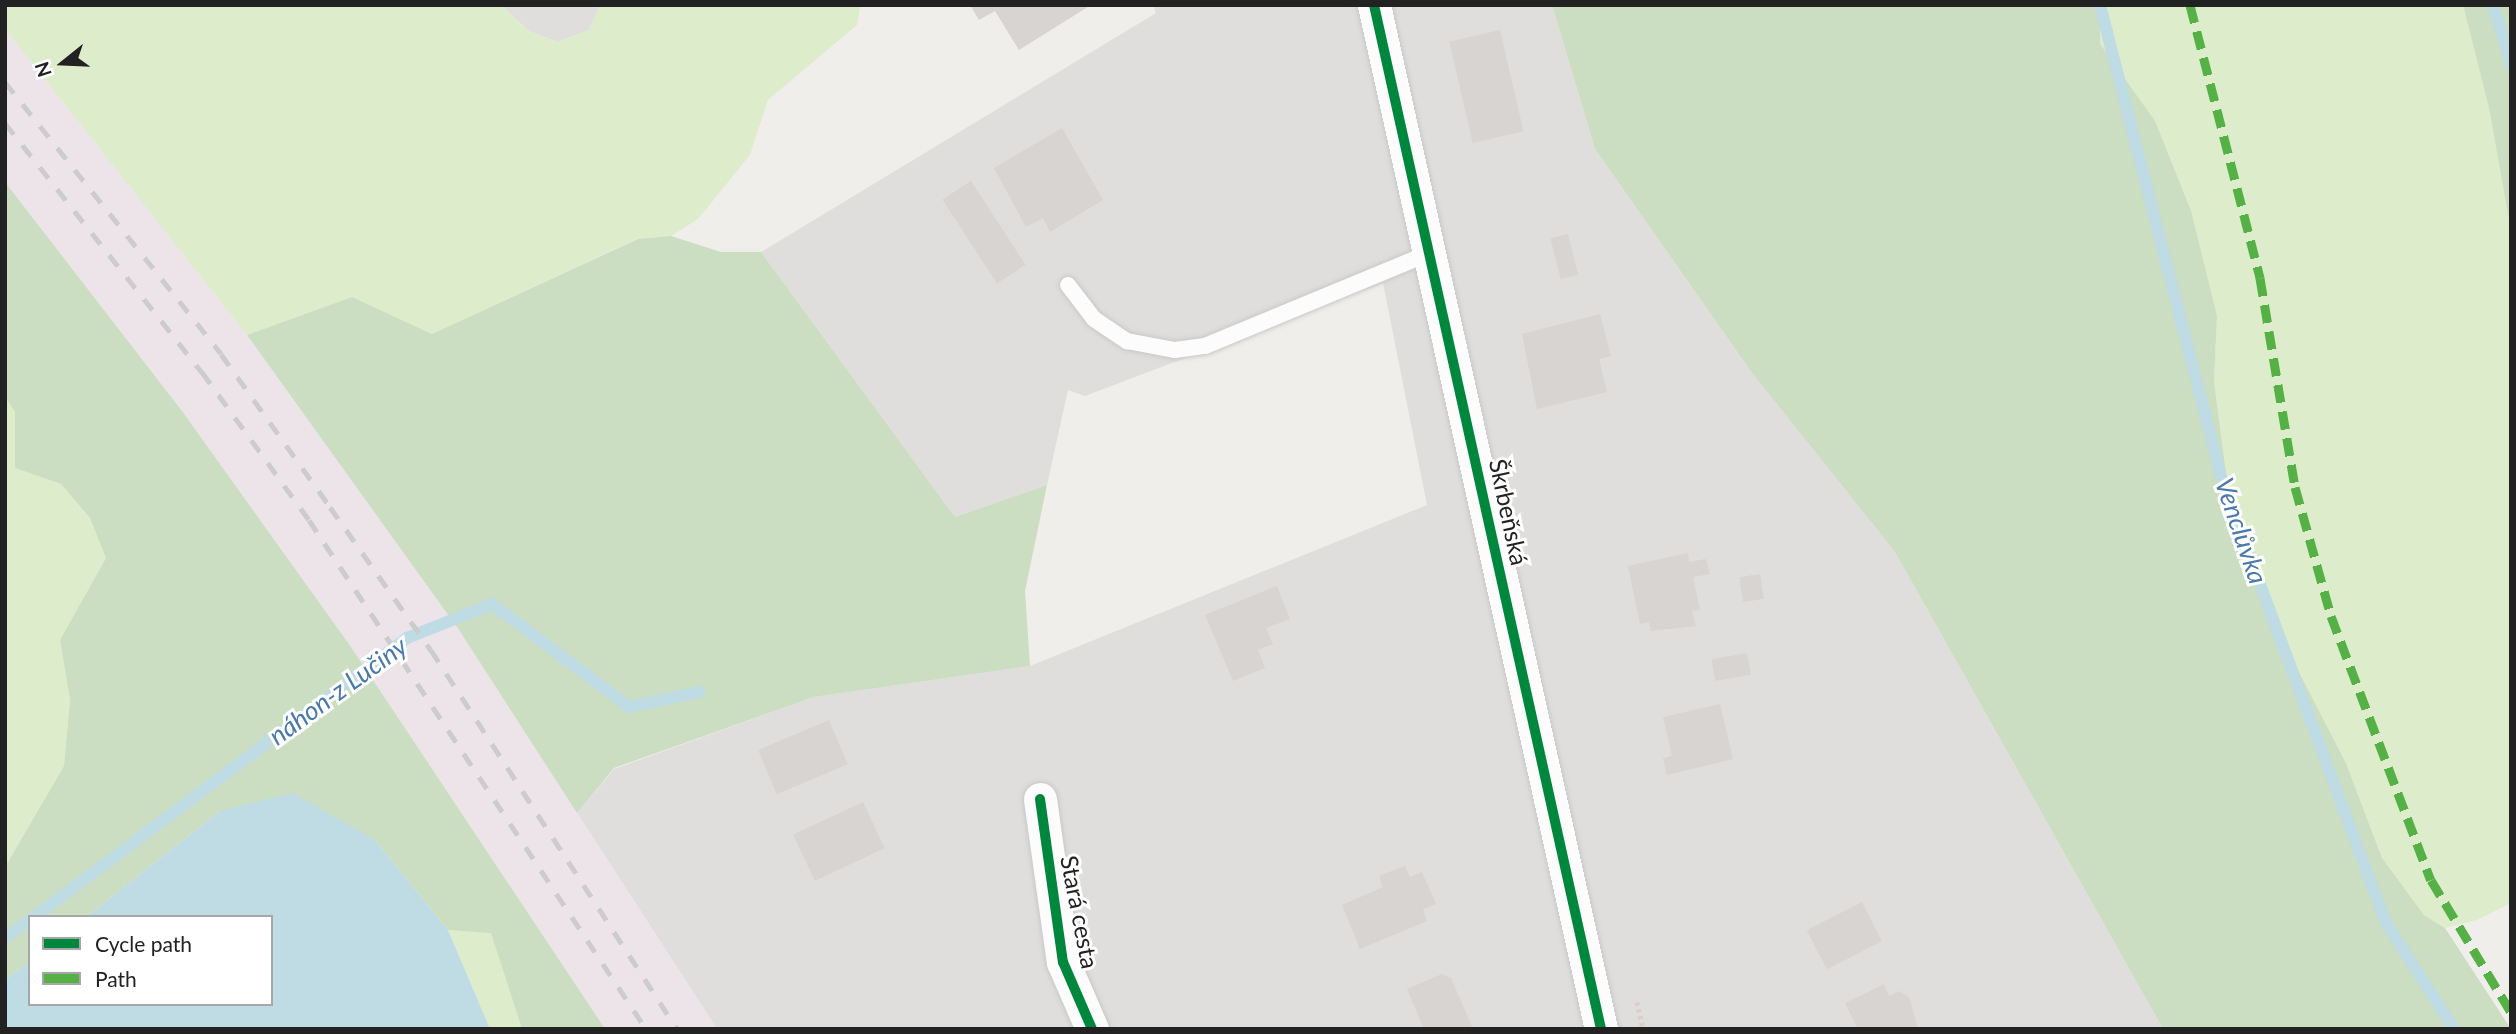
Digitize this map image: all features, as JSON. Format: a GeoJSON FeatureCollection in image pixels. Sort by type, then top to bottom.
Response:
{"type":"FeatureCollection","features":[{"type":"Feature","properties":{"kind":"street","name":"Škrbeňská"},"geometry":{"type":"LineString","coordinates":[[1374,5],[1601,1029]]}},
{"type":"Feature","properties":{"kind":"street","name":"Stará cesta"},"geometry":{"type":"LineString","coordinates":[[1040,799],[1063,962],[1092,1029]]}},
{"type":"Feature","properties":{"kind":"lane"},"geometry":{"type":"LineString","coordinates":[[1068,285],[1094,319],[1127,341],[1175,350],[1205,346],[1430,253]]}},
{"type":"Feature","properties":{"kind":"shaded area"},"geometry":{"type":"Polygon","coordinates":[[[501,5],[600,5],[589,30],[557,42],[529,31],[501,5]]]}},
{"type":"Feature","properties":{"kind":"shaded area"},"geometry":{"type":"Polygon","coordinates":[[[1153,5],[1552,5],[1595,149],[1752,373],[1895,552],[2163,1029],[717,1029],[577,813],[614,769],[814,697],[1030,666],[1427,505],[1383,283],[1085,396],[1068,390],[1047,485],[955,517],[761,252],[1156,13],[1153,5]]]}},
{"type":"Feature","properties":{"kind":"shaded area"},"geometry":{"type":"Polygon","coordinates":[[[5,29],[247,335],[459,630],[717,1029],[604,1029],[351,647],[182,411],[5,182],[5,29]]]}},
{"type":"Feature","properties":{"kind":"green space"},"geometry":{"type":"Polygon","coordinates":[[[5,5],[501,5],[529,31],[557,42],[589,30],[600,5],[860,6],[857,25],[768,100],[750,155],[698,219],[671,236],[637,239],[432,334],[352,297],[247,335],[5,29],[5,5]]]}},
{"type":"Feature","properties":{"kind":"green space"},"geometry":{"type":"Polygon","coordinates":[[[1552,5],[2100,5],[2100,44],[2155,121],[2191,211],[2217,316],[2214,382],[2232,518],[2260,597],[2346,763],[2382,858],[2424,915],[2445,928],[2511,1029],[2163,1029],[1895,552],[1752,373],[1595,149],[1552,5]]]}},
{"type":"Feature","properties":{"kind":"green space"},"geometry":{"type":"Polygon","coordinates":[[[2100,5],[2463,5],[2489,108],[2511,231],[2511,903],[2477,920],[2445,928],[2424,915],[2382,858],[2346,763],[2260,597],[2232,518],[2214,382],[2217,316],[2100,44],[2100,5]]]}},
{"type":"Feature","properties":{"kind":"green space"},"geometry":{"type":"Polygon","coordinates":[[[2463,5],[2511,5],[2511,231],[2489,108],[2463,5]]]}},
{"type":"Feature","properties":{"kind":"green space"},"geometry":{"type":"Polygon","coordinates":[[[5,182],[182,411],[351,647],[605,1029],[522,1029],[491,933],[448,930],[375,840],[220,811],[89,915],[28,915],[28,963],[5,980],[5,867],[64,766],[70,700],[60,640],[106,558],[90,518],[61,484],[15,468],[15,412],[5,397],[5,182]]]}},
{"type":"Feature","properties":{"kind":"green space"},"geometry":{"type":"Polygon","coordinates":[[[671,236],[721,252],[761,252],[955,517],[1047,485],[1025,591],[1030,666],[814,697],[614,768],[577,813],[459,630],[247,335],[352,297],[432,334],[638,239],[671,236]]]}},
{"type":"Feature","properties":{"kind":"green space"},"geometry":{"type":"Polygon","coordinates":[[[5,397],[15,412],[15,468],[61,484],[90,518],[106,558],[60,640],[70,700],[64,766],[5,867],[5,397]]]}},
{"type":"Feature","properties":{"kind":"green space"},"geometry":{"type":"Polygon","coordinates":[[[448,930],[491,932],[522,1029],[490,1029],[448,930]]]}},
{"type":"Feature","properties":{"kind":"water"},"geometry":{"type":"Polygon","coordinates":[[[293,793],[375,840],[448,930],[490,1029],[5,1029],[5,980],[28,963],[28,1006],[273,1006],[273,915],[89,915],[220,811],[293,793]]]}},
{"type":"Feature","properties":{"kind":"building"},"geometry":{"type":"Polygon","coordinates":[[[970,5],[1091,5],[1019,50],[995,11],[979,20],[970,5]]]}},
{"type":"Feature","properties":{"kind":"building"},"geometry":{"type":"Polygon","coordinates":[[[1500,30],[1523,131],[1473,143],[1449,42],[1500,30]]]}},
{"type":"Feature","properties":{"kind":"building"},"geometry":{"type":"Polygon","coordinates":[[[1062,128],[1103,200],[1050,232],[1043,218],[1026,227],[994,168],[1062,128]]]}},
{"type":"Feature","properties":{"kind":"building"},"geometry":{"type":"Polygon","coordinates":[[[971,181],[1025,265],[997,283],[942,200],[971,181]]]}},
{"type":"Feature","properties":{"kind":"building"},"geometry":{"type":"Polygon","coordinates":[[[1568,234],[1578,275],[1561,279],[1551,238],[1568,234]]]}},
{"type":"Feature","properties":{"kind":"building"},"geometry":{"type":"Polygon","coordinates":[[[1600,314],[1611,356],[1599,359],[1607,392],[1537,409],[1522,334],[1600,314]]]}},
{"type":"Feature","properties":{"kind":"building"},"geometry":{"type":"Polygon","coordinates":[[[1688,553],[1689,562],[1706,559],[1710,574],[1693,577],[1700,610],[1692,611],[1696,626],[1651,631],[1649,622],[1640,624],[1628,566],[1688,553]]]}},
{"type":"Feature","properties":{"kind":"building"},"geometry":{"type":"Polygon","coordinates":[[[1760,574],[1764,599],[1743,602],[1739,577],[1760,574]]]}},
{"type":"Feature","properties":{"kind":"building"},"geometry":{"type":"Polygon","coordinates":[[[1277,586],[1290,619],[1266,628],[1273,644],[1258,650],[1265,668],[1233,681],[1205,615],[1277,586]]]}},
{"type":"Feature","properties":{"kind":"building"},"geometry":{"type":"Polygon","coordinates":[[[1747,653],[1751,675],[1715,681],[1712,659],[1747,653]]]}},
{"type":"Feature","properties":{"kind":"building"},"geometry":{"type":"Polygon","coordinates":[[[1720,704],[1733,759],[1667,775],[1663,758],[1672,756],[1663,717],[1720,704]]]}},
{"type":"Feature","properties":{"kind":"building"},"geometry":{"type":"Polygon","coordinates":[[[829,720],[848,764],[777,794],[758,750],[829,720]]]}},
{"type":"Feature","properties":{"kind":"building"},"geometry":{"type":"Polygon","coordinates":[[[863,802],[885,848],[815,881],[793,835],[863,802]]]}},
{"type":"Feature","properties":{"kind":"building"},"geometry":{"type":"Polygon","coordinates":[[[1405,866],[1410,877],[1422,872],[1436,904],[1423,909],[1427,921],[1360,949],[1342,905],[1383,887],[1379,876],[1405,866]]]}},
{"type":"Feature","properties":{"kind":"building"},"geometry":{"type":"Polygon","coordinates":[[[1862,902],[1882,941],[1827,969],[1807,930],[1862,902]]]}},
{"type":"Feature","properties":{"kind":"building"},"geometry":{"type":"Polygon","coordinates":[[[1442,974],[1451,978],[1473,1029],[1424,1029],[1407,989],[1442,974]]]}},
{"type":"Feature","properties":{"kind":"building"},"geometry":{"type":"Polygon","coordinates":[[[1884,984],[1889,996],[1899,991],[1909,997],[1918,1029],[1858,1029],[1845,1003],[1884,984]]]}},
{"type":"Feature","properties":{"kind":"waterway","name":"Venclůvka"},"geometry":{"type":"LineString","coordinates":[[2100,5],[2223,485],[2386,923],[2454,1029]]}},
{"type":"Feature","properties":{"kind":"waterway"},"geometry":{"type":"LineString","coordinates":[[2493,5],[2511,64]]}},
{"type":"Feature","properties":{"kind":"waterway","name":"náhon-z Lučiny"},"geometry":{"type":"LineString","coordinates":[[37,915],[407,638],[492,604],[629,707],[699,692]]}},
{"type":"Feature","properties":{"kind":"waterway","name":"náhon-z Lučiny"},"geometry":{"type":"LineString","coordinates":[[5,938],[28,921]]}},
{"type":"Feature","properties":{"kind":"railway"},"geometry":{"type":"LineString","coordinates":[[5,82],[221,354],[330,507],[431,650],[677,1029]]}},
{"type":"Feature","properties":{"kind":"railway"},"geometry":{"type":"LineString","coordinates":[[5,123],[202,372],[309,520],[646,1029]]}},
{"type":"Feature","properties":{"kind":"marked path"},"geometry":{"type":"LineString","coordinates":[[2190,5],[2260,278],[2295,487],[2331,616],[2431,880],[2511,1012]]}},
{"type":"Feature","properties":{"kind":"cycle path"},"geometry":{"type":"LineString","coordinates":[[1374,5],[1601,1029]]}},
{"type":"Feature","properties":{"kind":"cycle path"},"geometry":{"type":"LineString","coordinates":[[1040,799],[1063,962],[1092,1029]]}}]}
